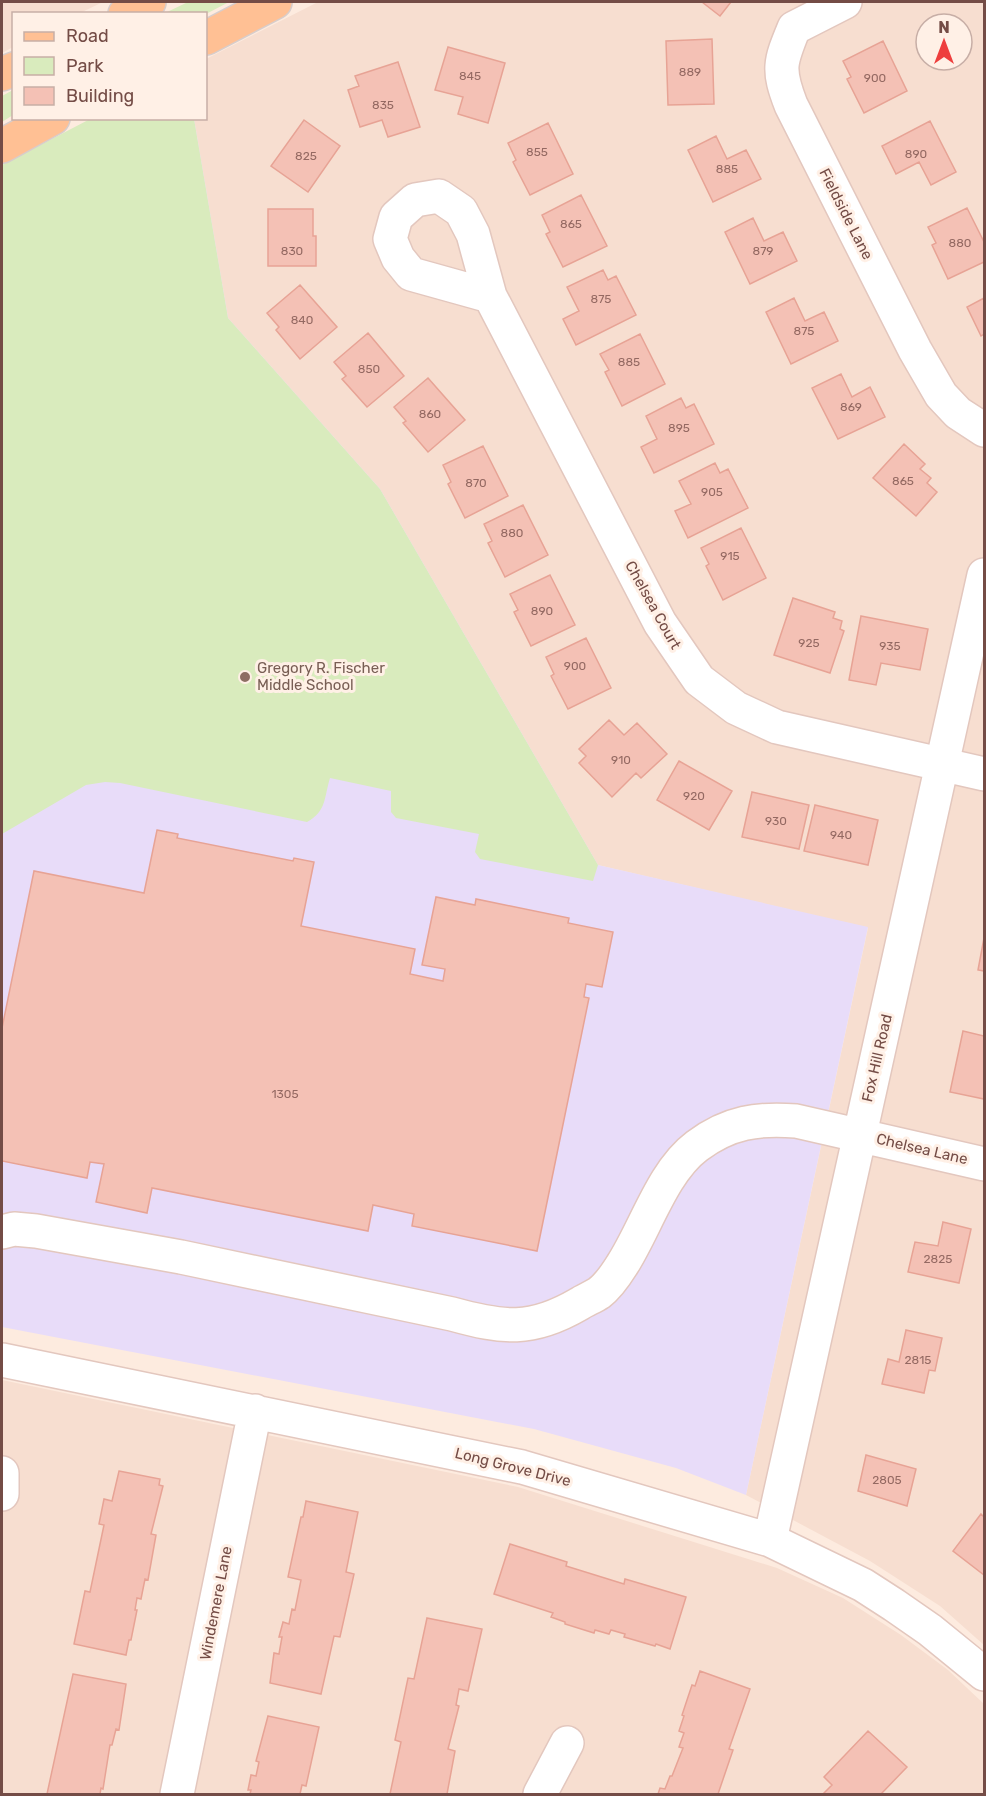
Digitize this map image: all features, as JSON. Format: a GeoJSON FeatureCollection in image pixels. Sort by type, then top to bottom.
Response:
{"type":"FeatureCollection","features":[{"type":"Feature","properties":{"kind":"main road"},"geometry":{"type":"LineString","coordinates":[[129,12],[148,2]]}},
{"type":"Feature","properties":{"kind":"main road"},"geometry":{"type":"LineString","coordinates":[[207,37],[275,2]]}},
{"type":"Feature","properties":{"kind":"main road"},"geometry":{"type":"LineString","coordinates":[[2,146],[49,120]]}},
{"type":"Feature","properties":{"kind":"street","name":"Fieldside Lane"},"geometry":{"type":"LineString","coordinates":[[845,2],[794,28],[781,61],[782,82],[791,105],[915,350],[941,395],[958,413],[984,430]]}},
{"type":"Feature","properties":{"kind":"street","name":"Chelsea Court"},"geometry":{"type":"LineString","coordinates":[[490,296],[660,622],[699,680],[736,708],[777,727],[942,765]]}},
{"type":"Feature","properties":{"kind":"street","name":"Fox Hill Road"},"geometry":{"type":"LineString","coordinates":[[770,1540],[984,575]]}},
{"type":"Feature","properties":{"kind":"street"},"geometry":{"type":"LineString","coordinates":[[942,765],[984,774]]}},
{"type":"Feature","properties":{"kind":"street","name":"Chelsea Lane"},"geometry":{"type":"LineString","coordinates":[[2,1232],[14,1229],[36,1231],[181,1257],[486,1323],[513,1325],[543,1322],[599,1293],[622,1265],[655,1202],[677,1168],[696,1147],[721,1131],[748,1121],[770,1119],[796,1121],[984,1164]]}},
{"type":"Feature","properties":{"kind":"street","name":"Long Grove Drive"},"geometry":{"type":"LineString","coordinates":[[2,1360],[522,1467],[770,1540],[863,1585],[930,1630],[984,1674]]}},
{"type":"Feature","properties":{"kind":"street","name":"Windemere Lane"},"geometry":{"type":"LineString","coordinates":[[177,1794],[255,1411]]}},
{"type":"Feature","properties":{"kind":"street"},"geometry":{"type":"LineString","coordinates":[[2,1473],[2,1494]]}},
{"type":"Feature","properties":{"kind":"street"},"geometry":{"type":"LineString","coordinates":[[540,1794],[567,1743]]}},
{"type":"Feature","properties":{"kind":"shaded area"},"geometry":{"type":"Polygon","coordinates":[[[2,2],[103,2],[82,12],[12,12],[12,48],[2,53],[2,2]]]}},
{"type":"Feature","properties":{"kind":"shaded area"},"geometry":{"type":"Polygon","coordinates":[[[318,2],[984,2],[984,1645],[940,1606],[870,1561],[746,1495],[868,928],[598,865],[380,489],[228,318],[194,120],[207,120],[207,58],[318,2]]]}},
{"type":"Feature","properties":{"kind":"shaded area","name":"Gregory R. Fischer Middle School"},"geometry":{"type":"Polygon","coordinates":[[[90,120],[194,120],[228,318],[380,489],[598,865],[868,927],[746,1495],[676,1468],[534,1429],[2,1327],[2,165],[90,120]]]}},
{"type":"Feature","properties":{"kind":"shaded area"},"geometry":{"type":"Polygon","coordinates":[[[2,1380],[518,1487],[777,1568],[843,1598],[901,1635],[948,1670],[984,1704],[984,1794],[2,1794],[2,1380]]]}},
{"type":"Feature","properties":{"kind":"green space"},"geometry":{"type":"Polygon","coordinates":[[[188,2],[229,2],[207,13],[167,12],[188,2]]]}},
{"type":"Feature","properties":{"kind":"green space"},"geometry":{"type":"Polygon","coordinates":[[[12,91],[12,116],[2,122],[2,96],[12,91]]]}},
{"type":"Feature","properties":{"kind":"green space"},"geometry":{"type":"Polygon","coordinates":[[[88,120],[194,120],[228,318],[380,489],[598,865],[593,881],[480,859],[475,852],[479,834],[396,818],[391,812],[391,791],[330,778],[321,808],[307,822],[120,783],[105,782],[86,785],[2,834],[2,165],[88,120]]]}},
{"type":"Feature","properties":{"kind":"building"},"geometry":{"type":"Polygon","coordinates":[[[702,2],[731,2],[720,16],[702,2]]]}},
{"type":"Feature","properties":{"kind":"building"},"geometry":{"type":"Polygon","coordinates":[[[712,39],[714,104],[668,105],[666,41],[712,39]]]}},
{"type":"Feature","properties":{"kind":"building"},"geometry":{"type":"Polygon","coordinates":[[[883,41],[907,91],[864,113],[847,79],[851,77],[843,61],[883,41]]]}},
{"type":"Feature","properties":{"kind":"building"},"geometry":{"type":"Polygon","coordinates":[[[448,47],[505,63],[488,123],[458,114],[463,97],[435,90],[448,47]]]}},
{"type":"Feature","properties":{"kind":"building"},"geometry":{"type":"Polygon","coordinates":[[[398,62],[420,127],[388,137],[382,120],[360,127],[348,90],[359,86],[355,76],[398,62]]]}},
{"type":"Feature","properties":{"kind":"building"},"geometry":{"type":"Polygon","coordinates":[[[304,120],[340,146],[308,192],[271,166],[304,120]]]}},
{"type":"Feature","properties":{"kind":"building"},"geometry":{"type":"Polygon","coordinates":[[[930,121],[956,172],[931,185],[919,162],[896,174],[882,146],[930,121]]]}},
{"type":"Feature","properties":{"kind":"building"},"geometry":{"type":"Polygon","coordinates":[[[548,123],[573,174],[530,195],[513,162],[516,160],[508,143],[548,123]]]}},
{"type":"Feature","properties":{"kind":"building"},"geometry":{"type":"Polygon","coordinates":[[[716,136],[727,159],[746,150],[761,179],[713,202],[688,150],[716,136]]]}},
{"type":"Feature","properties":{"kind":"building"},"geometry":{"type":"Polygon","coordinates":[[[581,195],[607,246],[563,267],[546,234],[550,232],[542,215],[581,195]]]}},
{"type":"Feature","properties":{"kind":"building"},"geometry":{"type":"Polygon","coordinates":[[[967,208],[984,242],[984,262],[948,279],[932,245],[936,243],[928,227],[967,208]]]}},
{"type":"Feature","properties":{"kind":"building"},"geometry":{"type":"Polygon","coordinates":[[[268,209],[313,209],[316,266],[268,266],[268,209]]]}},
{"type":"Feature","properties":{"kind":"building"},"geometry":{"type":"Polygon","coordinates":[[[753,218],[764,241],[783,232],[797,261],[750,284],[725,232],[753,218]]]}},
{"type":"Feature","properties":{"kind":"building"},"geometry":{"type":"Polygon","coordinates":[[[603,270],[608,280],[616,276],[636,315],[576,345],[563,319],[579,311],[567,287],[603,270]]]}},
{"type":"Feature","properties":{"kind":"building"},"geometry":{"type":"Polygon","coordinates":[[[300,285],[337,327],[300,359],[276,330],[279,327],[267,313],[300,285]]]}},
{"type":"Feature","properties":{"kind":"building"},"geometry":{"type":"Polygon","coordinates":[[[794,298],[805,321],[824,312],[838,341],[791,364],[766,312],[794,298]]]}},
{"type":"Feature","properties":{"kind":"building"},"geometry":{"type":"Polygon","coordinates":[[[984,298],[984,334],[981,336],[967,307],[984,298]]]}},
{"type":"Feature","properties":{"kind":"building"},"geometry":{"type":"Polygon","coordinates":[[[368,333],[404,376],[367,407],[342,379],[346,376],[334,362],[368,333]]]}},
{"type":"Feature","properties":{"kind":"building"},"geometry":{"type":"Polygon","coordinates":[[[640,334],[665,384],[622,406],[605,372],[609,370],[600,354],[640,334]]]}},
{"type":"Feature","properties":{"kind":"building"},"geometry":{"type":"Polygon","coordinates":[[[841,374],[852,397],[870,387],[885,417],[838,439],[812,388],[841,374]]]}},
{"type":"Feature","properties":{"kind":"building"},"geometry":{"type":"Polygon","coordinates":[[[428,378],[465,420],[428,452],[403,423],[406,421],[394,407],[428,378]]]}},
{"type":"Feature","properties":{"kind":"building"},"geometry":{"type":"Polygon","coordinates":[[[681,398],[686,408],[694,404],[714,444],[654,473],[641,447],[657,439],[646,416],[681,398]]]}},
{"type":"Feature","properties":{"kind":"building"},"geometry":{"type":"Polygon","coordinates":[[[904,444],[925,464],[920,469],[931,478],[927,483],[937,492],[916,516],[873,478],[904,444]]]}},
{"type":"Feature","properties":{"kind":"building"},"geometry":{"type":"Polygon","coordinates":[[[483,446],[508,496],[465,518],[448,484],[451,482],[443,465],[483,446]]]}},
{"type":"Feature","properties":{"kind":"building"},"geometry":{"type":"Polygon","coordinates":[[[715,463],[720,473],[728,469],[748,508],[688,538],[675,511],[691,504],[679,481],[715,463]]]}},
{"type":"Feature","properties":{"kind":"building"},"geometry":{"type":"Polygon","coordinates":[[[523,505],[548,555],[505,577],[488,543],[492,541],[484,524],[523,505]]]}},
{"type":"Feature","properties":{"kind":"building"},"geometry":{"type":"Polygon","coordinates":[[[741,528],[766,578],[723,600],[706,566],[709,564],[701,548],[741,528]]]}},
{"type":"Feature","properties":{"kind":"building"},"geometry":{"type":"Polygon","coordinates":[[[550,575],[575,625],[531,646],[514,612],[518,610],[510,594],[550,575]]]}},
{"type":"Feature","properties":{"kind":"building"},"geometry":{"type":"Polygon","coordinates":[[[793,598],[835,612],[833,618],[842,621],[840,629],[844,631],[830,673],[774,655],[793,598]]]}},
{"type":"Feature","properties":{"kind":"building"},"geometry":{"type":"Polygon","coordinates":[[[861,616],[928,629],[920,670],[881,663],[876,685],[849,680],[861,616]]]}},
{"type":"Feature","properties":{"kind":"building"},"geometry":{"type":"Polygon","coordinates":[[[586,638],[611,688],[568,709],[551,676],[554,674],[546,657],[586,638]]]}},
{"type":"Feature","properties":{"kind":"building"},"geometry":{"type":"Polygon","coordinates":[[[609,720],[624,735],[637,723],[667,754],[641,778],[636,773],[612,797],[579,763],[586,756],[579,749],[609,720]]]}},
{"type":"Feature","properties":{"kind":"building"},"geometry":{"type":"Polygon","coordinates":[[[679,761],[732,791],[709,830],[657,800],[679,761]]]}},
{"type":"Feature","properties":{"kind":"building"},"geometry":{"type":"Polygon","coordinates":[[[752,792],[809,805],[799,849],[742,837],[752,792]]]}},
{"type":"Feature","properties":{"kind":"building"},"geometry":{"type":"Polygon","coordinates":[[[815,805],[878,820],[868,865],[804,851],[815,805]]]}},
{"type":"Feature","properties":{"kind":"building"},"geometry":{"type":"Polygon","coordinates":[[[157,830],[178,834],[177,838],[293,861],[294,858],[314,862],[301,926],[415,949],[410,974],[443,981],[445,969],[422,965],[436,897],[475,905],[476,899],[569,918],[568,923],[613,932],[602,987],[586,984],[584,997],[589,998],[537,1251],[412,1226],[414,1214],[373,1205],[368,1231],[152,1188],[147,1213],[96,1202],[104,1164],[90,1162],[87,1178],[2,1161],[2,1028],[34,871],[144,893],[157,830]]]}},
{"type":"Feature","properties":{"kind":"building"},"geometry":{"type":"Polygon","coordinates":[[[984,938],[984,971],[978,970],[984,938]]]}},
{"type":"Feature","properties":{"kind":"building"},"geometry":{"type":"Polygon","coordinates":[[[963,1031],[984,1036],[984,1099],[950,1092],[963,1031]]]}},
{"type":"Feature","properties":{"kind":"building"},"geometry":{"type":"Polygon","coordinates":[[[943,1222],[971,1229],[959,1283],[908,1272],[915,1242],[938,1246],[943,1222]]]}},
{"type":"Feature","properties":{"kind":"building"},"geometry":{"type":"Polygon","coordinates":[[[906,1330],[942,1338],[935,1371],[929,1370],[924,1393],[882,1384],[888,1359],[899,1362],[906,1330]]]}},
{"type":"Feature","properties":{"kind":"building"},"geometry":{"type":"Polygon","coordinates":[[[866,1455],[916,1469],[907,1506],[858,1491],[866,1455]]]}},
{"type":"Feature","properties":{"kind":"building"},"geometry":{"type":"Polygon","coordinates":[[[119,1471],[160,1479],[159,1485],[163,1486],[151,1534],[156,1535],[148,1580],[145,1579],[141,1599],[137,1598],[135,1610],[137,1610],[126,1655],[74,1644],[85,1591],[90,1592],[104,1525],[99,1524],[104,1499],[112,1501],[119,1471]]]}},
{"type":"Feature","properties":{"kind":"building"},"geometry":{"type":"Polygon","coordinates":[[[306,1501],[358,1512],[346,1572],[354,1574],[340,1637],[334,1636],[321,1694],[270,1683],[274,1653],[279,1654],[282,1637],[279,1637],[283,1622],[289,1624],[292,1609],[295,1610],[301,1580],[288,1577],[306,1501]]]}},
{"type":"Feature","properties":{"kind":"building"},"geometry":{"type":"Polygon","coordinates":[[[981,1514],[984,1517],[984,1575],[953,1551],[981,1514]]]}},
{"type":"Feature","properties":{"kind":"building"},"geometry":{"type":"Polygon","coordinates":[[[510,1544],[567,1562],[566,1566],[624,1584],[625,1579],[686,1597],[670,1649],[624,1637],[625,1634],[611,1630],[609,1634],[595,1630],[594,1633],[565,1624],[551,1617],[553,1613],[494,1594],[510,1544]]]}},
{"type":"Feature","properties":{"kind":"building"},"geometry":{"type":"Polygon","coordinates":[[[427,1618],[482,1629],[468,1691],[459,1689],[456,1705],[459,1706],[448,1749],[455,1751],[447,1794],[390,1794],[401,1742],[395,1740],[408,1678],[414,1679],[427,1618]]]}},
{"type":"Feature","properties":{"kind":"building"},"geometry":{"type":"Polygon","coordinates":[[[700,1671],[750,1689],[729,1749],[733,1750],[718,1794],[658,1794],[660,1788],[665,1789],[683,1748],[679,1747],[684,1733],[679,1731],[684,1716],[682,1715],[692,1685],[695,1686],[700,1671]]]}},
{"type":"Feature","properties":{"kind":"building"},"geometry":{"type":"Polygon","coordinates":[[[73,1674],[126,1684],[119,1730],[116,1729],[112,1745],[110,1745],[103,1789],[101,1788],[100,1794],[47,1794],[73,1674]]]}},
{"type":"Feature","properties":{"kind":"building"},"geometry":{"type":"Polygon","coordinates":[[[268,1716],[319,1727],[306,1786],[302,1785],[300,1794],[250,1794],[251,1790],[248,1790],[251,1775],[256,1776],[259,1762],[256,1761],[268,1716]]]}},
{"type":"Feature","properties":{"kind":"building"},"geometry":{"type":"Polygon","coordinates":[[[868,1731],[907,1767],[881,1794],[823,1794],[832,1785],[824,1777],[868,1731]]]}},
{"type":"Feature","properties":{"kind":"place","name":"Gregory R. Fischer Middle School"},"geometry":{"type":"Point","coordinates":[245,677]}}]}
